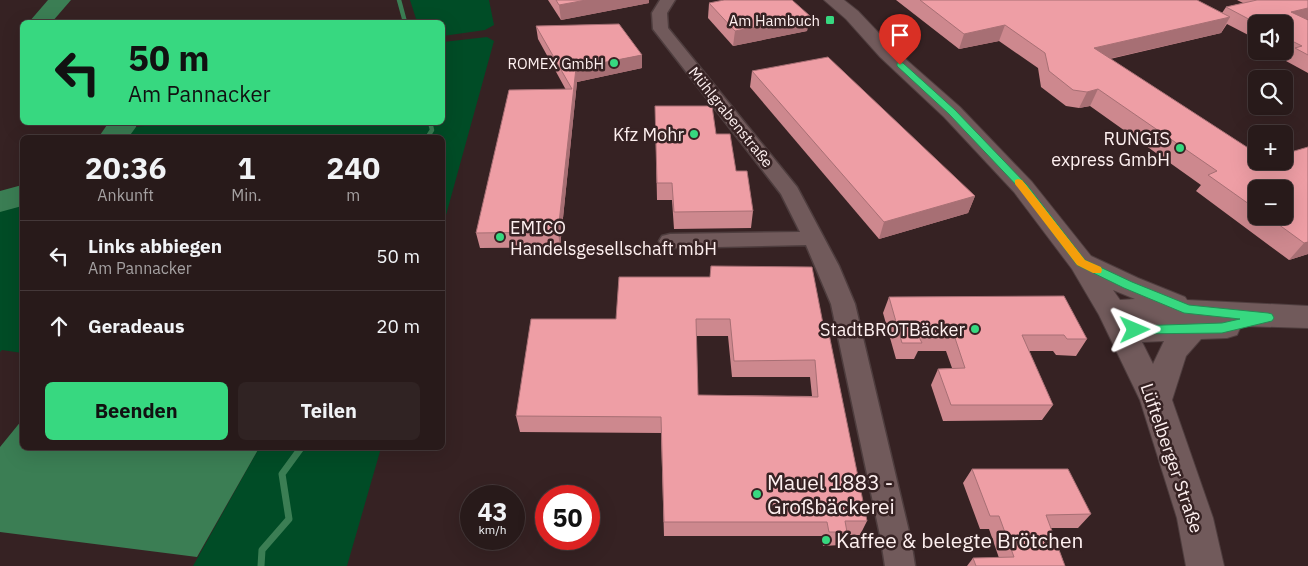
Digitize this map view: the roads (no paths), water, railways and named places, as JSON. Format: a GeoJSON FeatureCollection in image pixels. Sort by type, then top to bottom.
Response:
{"type":"FeatureCollection","features":[{"type":"Feature","properties":{"kind":"main road","name":"Lüftelberger Straße"},"geometry":{"type":"LineString","coordinates":[[816,0],[838,19],[888,53]]}},
{"type":"Feature","properties":{"kind":"main road","name":"Lüftelberger Straße"},"geometry":{"type":"LineString","coordinates":[[833,0],[852,15],[888,53],[952,112],[1023,187],[1081,262],[1117,321],[1156,400],[1195,518],[1205,566]]}},
{"type":"Feature","properties":{"kind":"main road"},"geometry":{"type":"LineString","coordinates":[[1081,262],[1191,319],[1222,328],[1268,318],[1308,317]]}},
{"type":"Feature","properties":{"kind":"main road"},"geometry":{"type":"LineString","coordinates":[[1117,321],[1191,319]]}},
{"type":"Feature","properties":{"kind":"main road"},"geometry":{"type":"LineString","coordinates":[[1156,400],[1173,350],[1191,319]]}},
{"type":"Feature","properties":{"kind":"street","name":"Mühlgrabenstraße"},"geometry":{"type":"LineString","coordinates":[[668,0],[662,5],[657,17],[661,29],[786,187],[828,266],[843,304],[896,540],[900,566]]}},
{"type":"Feature","properties":{"kind":"street"},"geometry":{"type":"LineString","coordinates":[[670,241],[800,239],[813,236]]}},
{"type":"Feature","properties":{"kind":"waterway"},"geometry":{"type":"LineString","coordinates":[[42,20],[60,0]]}},
{"type":"Feature","properties":{"kind":"waterway"},"geometry":{"type":"LineString","coordinates":[[399,0],[404,20]]}},
{"type":"Feature","properties":{"kind":"waterway"},"geometry":{"type":"LineString","coordinates":[[115,135],[122,125]]}},
{"type":"Feature","properties":{"kind":"waterway"},"geometry":{"type":"LineString","coordinates":[[429,135],[432,130],[431,125]]}},
{"type":"Feature","properties":{"kind":"waterway"},"geometry":{"type":"LineString","coordinates":[[0,202],[20,196]]}},
{"type":"Feature","properties":{"kind":"waterway"},"geometry":{"type":"LineString","coordinates":[[261,566],[262,550],[289,519],[282,474],[300,450]]}},
{"type":"Feature","properties":{"kind":"place","name":"Am Hambuch"},"geometry":{"type":"Point","coordinates":[830,20]}},
{"type":"Feature","properties":{"kind":"place","name":"ROMEX GmbH"},"geometry":{"type":"Point","coordinates":[614,63]}},
{"type":"Feature","properties":{"kind":"place","name":"Kfz Mohr"},"geometry":{"type":"Point","coordinates":[694,134]}},
{"type":"Feature","properties":{"kind":"place","name":"RUNGIS express GmbH"},"geometry":{"type":"Point","coordinates":[1180,148]}},
{"type":"Feature","properties":{"kind":"place","name":"EMICO Handelsgesellschaft mbH"},"geometry":{"type":"Point","coordinates":[500,237]}},
{"type":"Feature","properties":{"kind":"place","name":"StadtBROTBäcker"},"geometry":{"type":"Point","coordinates":[975,329]}},
{"type":"Feature","properties":{"kind":"place","name":"Mauel 1883 - Großbäckerei"},"geometry":{"type":"Point","coordinates":[757,494]}},
{"type":"Feature","properties":{"kind":"place","name":"Kaffee & belegte Brötchen"},"geometry":{"type":"Point","coordinates":[826,540]}}]}
